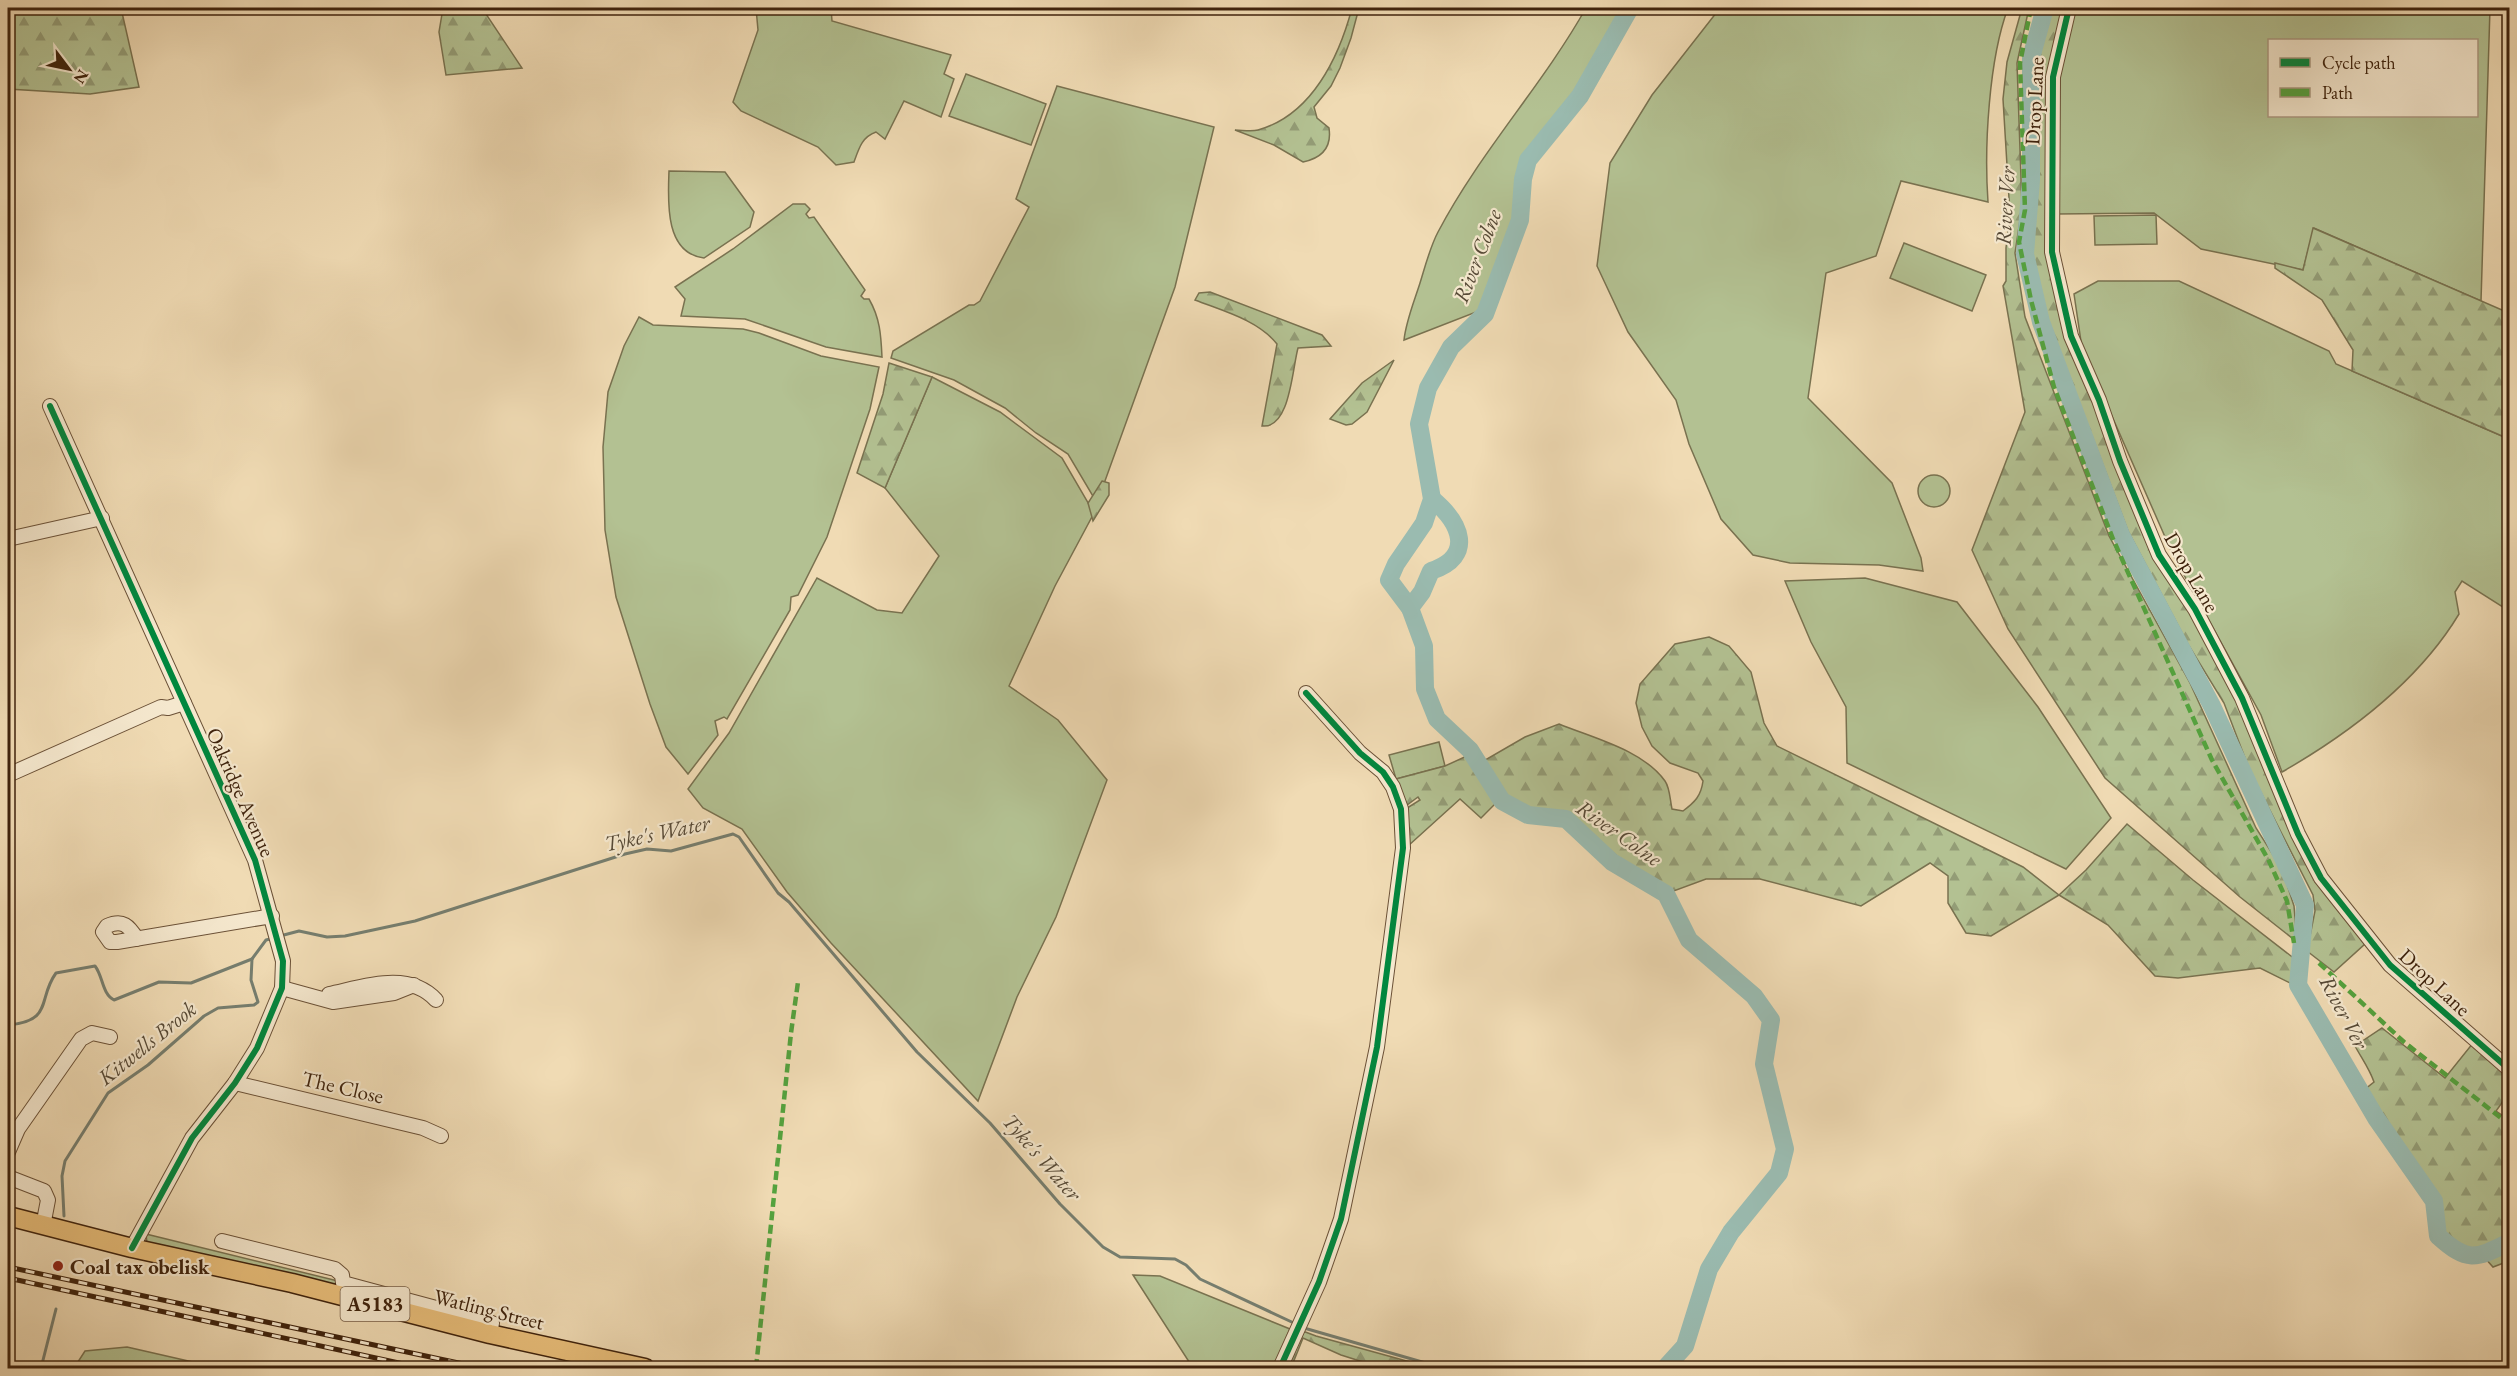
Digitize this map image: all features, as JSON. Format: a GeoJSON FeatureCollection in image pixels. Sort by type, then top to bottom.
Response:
{"type":"FeatureCollection","features":[{"type":"Feature","properties":{"kind":"main road","name":"Watling Street"},"geometry":{"type":"LineString","coordinates":[[8,1216],[132,1248],[341,1289],[490,1334],[645,1368]]}},
{"type":"Feature","properties":{"kind":"street","name":"Drop Lane"},"geometry":{"type":"LineString","coordinates":[[2069,8],[2053,77],[2052,252],[2071,336],[2099,400],[2124,472],[2159,555],[2195,609],[2242,698],[2298,834],[2321,878],[2390,965],[2510,1070]]}},
{"type":"Feature","properties":{"kind":"street","name":"Oakridge Avenue"},"geometry":{"type":"LineString","coordinates":[[51,406],[255,860],[283,961],[282,988],[257,1048],[235,1083],[192,1138],[132,1248]]}},
{"type":"Feature","properties":{"kind":"street"},"geometry":{"type":"LineString","coordinates":[[8,539],[102,518]]}},
{"type":"Feature","properties":{"kind":"street"},"geometry":{"type":"LineString","coordinates":[[8,775],[161,706],[166,698],[178,690]]}},
{"type":"Feature","properties":{"kind":"street"},"geometry":{"type":"LineString","coordinates":[[1280,1368],[1319,1282],[1341,1219],[1377,1047],[1403,848],[1401,809],[1393,787],[1383,772],[1360,753],[1306,693]]}},
{"type":"Feature","properties":{"kind":"street"},"geometry":{"type":"LineString","coordinates":[[161,706],[168,708],[184,703]]}},
{"type":"Feature","properties":{"kind":"street"},"geometry":{"type":"LineString","coordinates":[[137,939],[272,916]]}},
{"type":"Feature","properties":{"kind":"street"},"geometry":{"type":"LineString","coordinates":[[282,988],[318,997],[398,982],[414,985],[436,999]]}},
{"type":"Feature","properties":{"kind":"street"},"geometry":{"type":"LineString","coordinates":[[8,1152],[18,1128],[81,1039],[92,1032],[110,1037]]}},
{"type":"Feature","properties":{"kind":"street","name":"The Close"},"geometry":{"type":"LineString","coordinates":[[235,1083],[423,1128],[441,1136]]}},
{"type":"Feature","properties":{"kind":"street"},"geometry":{"type":"LineString","coordinates":[[8,1177],[44,1191],[48,1200],[43,1226]]}},
{"type":"Feature","properties":{"kind":"street"},"geometry":{"type":"LineString","coordinates":[[222,1241],[335,1269],[342,1275],[341,1289]]}},
{"type":"Feature","properties":{"kind":"green space"},"geometry":{"type":"Polygon","coordinates":[[[8,8],[121,8],[139,87],[90,94],[8,89],[8,8]]]}},
{"type":"Feature","properties":{"kind":"green space"},"geometry":{"type":"Polygon","coordinates":[[[443,8],[482,8],[522,68],[446,75],[439,32],[443,8]]]}},
{"type":"Feature","properties":{"kind":"green space"},"geometry":{"type":"Polygon","coordinates":[[[756,8],[831,8],[832,21],[951,55],[944,74],[954,79],[941,117],[904,101],[885,139],[876,132],[871,134],[862,144],[854,162],[836,165],[818,147],[741,111],[733,102],[758,30],[756,8]]]}},
{"type":"Feature","properties":{"kind":"green space"},"geometry":{"type":"Polygon","coordinates":[[[1352,8],[1359,8],[1340,68],[1331,86],[1314,107],[1317,118],[1329,128],[1329,141],[1324,151],[1316,158],[1303,162],[1274,145],[1235,130],[1255,131],[1277,122],[1294,112],[1308,98],[1331,64],[1352,8]]]}},
{"type":"Feature","properties":{"kind":"green space"},"geometry":{"type":"Polygon","coordinates":[[[1586,8],[1627,8],[1576,94],[1532,149],[1524,163],[1518,218],[1484,309],[1404,340],[1410,312],[1438,232],[1473,174],[1550,65],[1586,8]]]}},
{"type":"Feature","properties":{"kind":"green space"},"geometry":{"type":"Polygon","coordinates":[[[1720,8],[2008,8],[1996,52],[1989,103],[1988,202],[1901,181],[1876,256],[1826,273],[1808,398],[1892,483],[1921,558],[1923,571],[1879,565],[1790,563],[1753,555],[1721,519],[1689,444],[1676,400],[1628,332],[1597,266],[1610,163],[1652,95],[1720,8]]]}},
{"type":"Feature","properties":{"kind":"green space"},"geometry":{"type":"Polygon","coordinates":[[[2022,8],[2029,8],[2017,63],[2022,207],[2015,253],[2025,317],[2109,536],[2190,683],[2256,828],[2282,869],[2294,906],[2297,942],[2240,897],[2105,778],[2008,629],[1972,550],[2025,412],[2003,286],[2006,281],[2006,248],[2010,215],[2003,99],[2007,62],[2022,8]]]}},
{"type":"Feature","properties":{"kind":"green space"},"geometry":{"type":"Polygon","coordinates":[[[2047,8],[2067,8],[2054,56],[2049,197],[2070,344],[2193,615],[2229,682],[2287,821],[2366,943],[2334,972],[2307,951],[2315,911],[2313,895],[2250,771],[2224,703],[2189,646],[2128,531],[2092,436],[2064,371],[2037,294],[2031,256],[2034,184],[2033,59],[2047,8]]]}},
{"type":"Feature","properties":{"kind":"green space"},"geometry":{"type":"Polygon","coordinates":[[[2076,8],[2490,8],[2481,301],[2314,228],[2303,270],[2201,249],[2154,213],[2057,214],[2059,179],[2056,92],[2062,49],[2076,8]]]}},
{"type":"Feature","properties":{"kind":"green space"},"geometry":{"type":"Polygon","coordinates":[[[966,74],[1046,104],[1031,145],[949,116],[966,74]]]}},
{"type":"Feature","properties":{"kind":"green space"},"geometry":{"type":"Polygon","coordinates":[[[1057,86],[1214,127],[1175,287],[1097,503],[1068,454],[1036,433],[1005,408],[954,380],[891,358],[893,351],[969,305],[980,301],[1029,207],[1016,199],[1057,86]]]}},
{"type":"Feature","properties":{"kind":"green space"},"geometry":{"type":"Polygon","coordinates":[[[669,171],[725,172],[754,212],[750,227],[704,258],[691,254],[675,236],[671,224],[668,196],[669,171]]]}},
{"type":"Feature","properties":{"kind":"green space"},"geometry":{"type":"Polygon","coordinates":[[[793,204],[805,204],[810,209],[806,214],[809,218],[814,217],[865,290],[861,296],[869,299],[876,313],[882,357],[826,347],[745,319],[681,316],[685,299],[675,287],[733,249],[793,204]]]}},
{"type":"Feature","properties":{"kind":"green space"},"geometry":{"type":"Polygon","coordinates":[[[2156,215],[2157,244],[2095,245],[2094,216],[2156,215]]]}},
{"type":"Feature","properties":{"kind":"green space"},"geometry":{"type":"Polygon","coordinates":[[[2313,228],[2509,313],[2509,439],[2352,371],[2353,350],[2322,300],[2275,268],[2275,263],[2303,270],[2313,228]]]}},
{"type":"Feature","properties":{"kind":"green space"},"geometry":{"type":"Polygon","coordinates":[[[1904,243],[1986,275],[1972,311],[1890,278],[1904,243]]]}},
{"type":"Feature","properties":{"kind":"green space"},"geometry":{"type":"Polygon","coordinates":[[[2098,281],[2179,281],[2329,351],[2336,364],[2509,439],[2509,611],[2462,581],[2455,592],[2459,614],[2424,662],[2403,684],[2357,723],[2282,772],[2261,715],[2173,555],[2082,348],[2074,294],[2098,281]]]}},
{"type":"Feature","properties":{"kind":"green space"},"geometry":{"type":"Polygon","coordinates":[[[1210,292],[1322,335],[1331,346],[1298,348],[1284,408],[1279,418],[1271,424],[1262,426],[1277,344],[1250,322],[1195,300],[1199,293],[1210,292]]]}},
{"type":"Feature","properties":{"kind":"green space"},"geometry":{"type":"Polygon","coordinates":[[[639,317],[653,325],[743,329],[821,356],[879,367],[870,409],[827,537],[798,595],[791,597],[790,610],[727,719],[724,717],[715,721],[718,735],[688,774],[666,747],[650,704],[616,597],[605,530],[603,447],[608,392],[624,346],[639,317]]]}},
{"type":"Feature","properties":{"kind":"green space"},"geometry":{"type":"Polygon","coordinates":[[[1394,360],[1367,412],[1352,424],[1346,425],[1330,419],[1362,383],[1394,360]]]}},
{"type":"Feature","properties":{"kind":"green space"},"geometry":{"type":"Polygon","coordinates":[[[889,363],[932,377],[885,488],[857,473],[883,394],[889,363]]]}},
{"type":"Feature","properties":{"kind":"green space"},"geometry":{"type":"Polygon","coordinates":[[[932,377],[1000,412],[1062,458],[1094,513],[1055,586],[1009,686],[1058,720],[1107,780],[1056,917],[1017,997],[978,1101],[831,943],[787,892],[742,829],[703,808],[688,789],[729,733],[817,578],[877,610],[902,613],[939,556],[885,488],[932,377]]]}},
{"type":"Feature","properties":{"kind":"green space"},"geometry":{"type":"Polygon","coordinates":[[[1934,475],[1945,480],[1950,491],[1945,502],[1934,507],[1923,502],[1918,491],[1923,480],[1934,475]]]}},
{"type":"Feature","properties":{"kind":"green space"},"geometry":{"type":"Polygon","coordinates":[[[1102,481],[1109,483],[1109,495],[1093,521],[1088,503],[1102,481]]]}},
{"type":"Feature","properties":{"kind":"green space"},"geometry":{"type":"Polygon","coordinates":[[[1865,578],[1957,602],[2038,707],[2111,818],[2066,869],[1847,763],[1846,707],[1811,642],[1785,581],[1865,578]]]}},
{"type":"Feature","properties":{"kind":"green space"},"geometry":{"type":"Polygon","coordinates":[[[1709,637],[1729,646],[1751,672],[1764,723],[1777,746],[2023,867],[2059,895],[1991,936],[1966,933],[1948,903],[1948,876],[1930,863],[1861,906],[1760,879],[1706,879],[1671,892],[1637,872],[1569,817],[1533,813],[1504,799],[1480,763],[1525,737],[1559,724],[1616,746],[1644,761],[1656,770],[1667,784],[1672,809],[1683,811],[1697,798],[1703,781],[1698,773],[1670,763],[1652,746],[1642,727],[1636,703],[1640,684],[1675,644],[1709,637]]]}},
{"type":"Feature","properties":{"kind":"green space"},"geometry":{"type":"Polygon","coordinates":[[[1439,742],[1445,766],[1396,779],[1389,755],[1439,742]]]}},
{"type":"Feature","properties":{"kind":"green space"},"geometry":{"type":"Polygon","coordinates":[[[1469,755],[1498,801],[1481,818],[1460,799],[1408,846],[1404,810],[1420,800],[1418,797],[1407,805],[1396,779],[1445,766],[1469,755]]]}},
{"type":"Feature","properties":{"kind":"green space"},"geometry":{"type":"Polygon","coordinates":[[[2127,824],[2193,880],[2300,963],[2294,985],[2260,968],[2178,978],[2155,976],[2108,925],[2059,895],[2086,870],[2127,824]]]}},
{"type":"Feature","properties":{"kind":"green space"},"geometry":{"type":"Polygon","coordinates":[[[2382,1028],[2445,1078],[2473,1043],[2509,1074],[2509,1093],[2496,1111],[2509,1120],[2509,1240],[2473,1254],[2458,1249],[2440,1235],[2435,1198],[2364,1090],[2374,1082],[2355,1046],[2382,1028]]]}},
{"type":"Feature","properties":{"kind":"green space"},"geometry":{"type":"Polygon","coordinates":[[[146,1234],[338,1281],[335,1286],[147,1243],[146,1234]]]}},
{"type":"Feature","properties":{"kind":"green space"},"geometry":{"type":"Polygon","coordinates":[[[2509,1244],[2509,1261],[2493,1267],[2484,1257],[2509,1244]]]}},
{"type":"Feature","properties":{"kind":"green space"},"geometry":{"type":"Polygon","coordinates":[[[1133,1275],[1160,1276],[1290,1329],[1273,1368],[1193,1368],[1133,1275]]]}},
{"type":"Feature","properties":{"kind":"green space"},"geometry":{"type":"Polygon","coordinates":[[[1300,1330],[1432,1368],[1382,1368],[1341,1355],[1303,1338],[1291,1368],[1284,1368],[1300,1330]]]}},
{"type":"Feature","properties":{"kind":"green space"},"geometry":{"type":"Polygon","coordinates":[[[127,1347],[219,1368],[74,1368],[85,1351],[127,1347]]]}},
{"type":"Feature","properties":{"kind":"waterway","name":"River Colne"},"geometry":{"type":"LineString","coordinates":[[1630,8],[1580,96],[1528,160],[1523,179],[1520,220],[1485,314],[1451,347],[1428,388],[1419,424],[1432,499],[1424,523],[1396,564],[1389,580],[1410,608],[1424,646],[1425,689],[1437,719],[1470,750],[1502,801],[1528,815],[1566,819],[1612,862],[1666,894],[1689,940],[1754,996],[1771,1020],[1764,1064],[1785,1149],[1779,1173],[1731,1232],[1709,1269],[1685,1346],[1665,1368]]}},
{"type":"Feature","properties":{"kind":"waterway","name":"River Ver"},"geometry":{"type":"LineString","coordinates":[[2045,8],[2031,58],[2031,180],[2025,254],[2041,322],[2121,535],[2212,706],[2305,905],[2298,985],[2376,1118],[2434,1201],[2438,1236],[2457,1251],[2472,1256],[2480,1255],[2510,1242]]}},
{"type":"Feature","properties":{"kind":"waterway","name":"River Colne"},"geometry":{"type":"LineString","coordinates":[[1410,608],[1422,592],[1431,571],[1445,565],[1454,557],[1458,548],[1459,538],[1456,528],[1442,508],[1432,499]]}},
{"type":"Feature","properties":{"kind":"waterway","name":"Tyke's Water"},"geometry":{"type":"LineString","coordinates":[[280,936],[299,931],[327,937],[345,936],[415,921],[625,854],[647,849],[671,851],[733,834],[739,837],[778,893],[789,902],[917,1052],[990,1123],[1060,1204],[1103,1247],[1120,1257],[1175,1259],[1186,1265],[1200,1279],[1296,1324]]}},
{"type":"Feature","properties":{"kind":"waterway","name":"Tyke's Water"},"geometry":{"type":"LineString","coordinates":[[8,1025],[22,1023],[38,1014],[56,973],[95,966],[107,994],[114,1000],[159,982],[191,983],[252,959],[266,940],[274,938]]}},
{"type":"Feature","properties":{"kind":"waterway","name":"Kitwells Brook"},"geometry":{"type":"LineString","coordinates":[[64,1216],[62,1176],[65,1161],[108,1093],[148,1065],[204,1016],[218,1008],[254,1005],[258,1002],[251,980],[252,959]]}},
{"type":"Feature","properties":{"kind":"waterway","name":"Kitwells Brook"},"geometry":{"type":"LineString","coordinates":[[41,1368],[56,1309]]}},
{"type":"Feature","properties":{"kind":"waterway"},"geometry":{"type":"LineString","coordinates":[[1304,1328],[1443,1368]]}},
{"type":"Feature","properties":{"kind":"railway"},"geometry":{"type":"LineString","coordinates":[[8,1267],[482,1368]]}},
{"type":"Feature","properties":{"kind":"railway"},"geometry":{"type":"LineString","coordinates":[[8,1278],[422,1368]]}},
{"type":"Feature","properties":{"kind":"marked path"},"geometry":{"type":"LineString","coordinates":[[2031,8],[2020,63],[2025,210],[2019,242],[2031,300],[2054,387],[2113,539],[2212,760],[2269,861],[2287,901],[2294,943]]}},
{"type":"Feature","properties":{"kind":"marked path"},"geometry":{"type":"LineString","coordinates":[[2319,963],[2404,1042],[2510,1125]]}},
{"type":"Feature","properties":{"kind":"marked path"},"geometry":{"type":"LineString","coordinates":[[756,1368],[798,982]]}},
{"type":"Feature","properties":{"kind":"cycle path"},"geometry":{"type":"LineString","coordinates":[[2069,8],[2053,77],[2052,252],[2071,336],[2099,400],[2120,461],[2159,555],[2195,609],[2242,698],[2298,834],[2321,878],[2390,965],[2510,1070]]}},
{"type":"Feature","properties":{"kind":"cycle path"},"geometry":{"type":"LineString","coordinates":[[50,406],[255,860],[283,961],[282,988],[257,1048],[235,1083],[192,1138],[132,1248]]}},
{"type":"Feature","properties":{"kind":"cycle path"},"geometry":{"type":"LineString","coordinates":[[1280,1368],[1319,1282],[1341,1219],[1377,1047],[1403,848],[1401,809],[1393,787],[1383,772],[1360,753],[1306,693]]}},
{"type":"Feature","properties":{"kind":"place","name":"Coal tax obelisk"},"geometry":{"type":"Point","coordinates":[58,1266]}}]}
